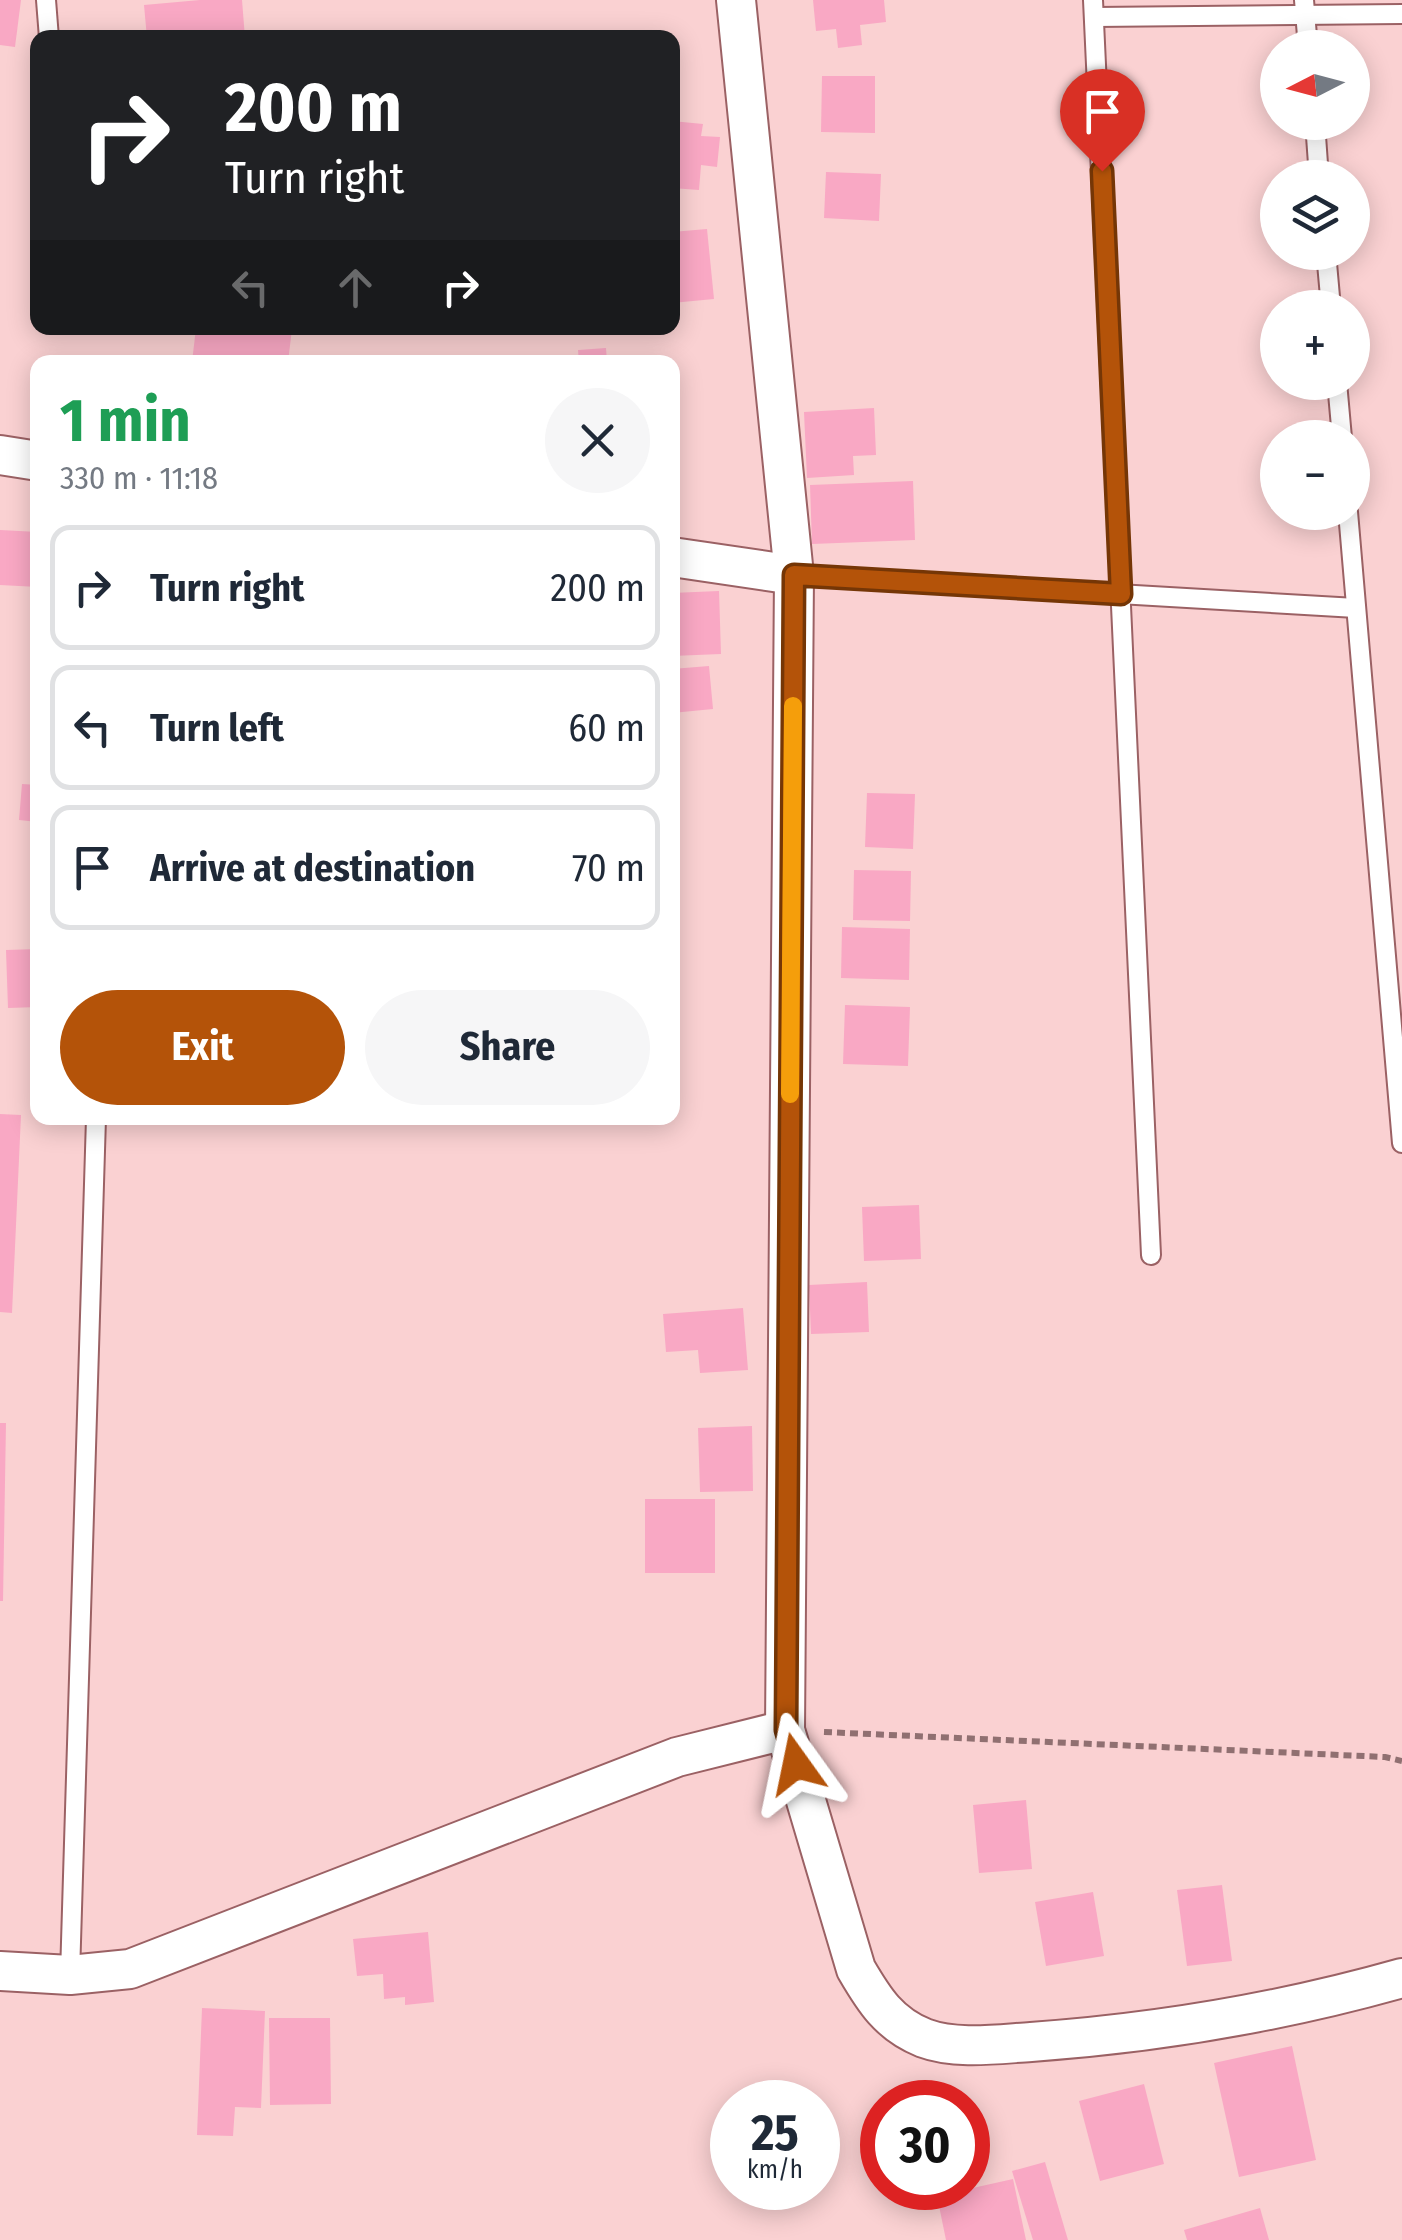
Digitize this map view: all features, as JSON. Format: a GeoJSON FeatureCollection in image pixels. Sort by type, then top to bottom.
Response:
{"type":"FeatureCollection","features":[{"type":"Feature","properties":{"kind":"street"},"geometry":{"type":"LineString","coordinates":[[736,0],[794,575],[786,1730],[856,1969],[877,2004],[897,2026],[929,2040],[982,2045],[1096,2037],[1219,2018],[1402,1978]]}},
{"type":"Feature","properties":{"kind":"street"},"geometry":{"type":"LineString","coordinates":[[0,455],[30,460]]}},
{"type":"Feature","properties":{"kind":"street"},"geometry":{"type":"LineString","coordinates":[[680,558],[794,575]]}},
{"type":"Feature","properties":{"kind":"street"},"geometry":{"type":"LineString","coordinates":[[0,1971],[70,1975],[130,1968],[677,1757],[786,1730]]}},
{"type":"Feature","properties":{"kind":"lane"},"geometry":{"type":"LineString","coordinates":[[46,0],[48,30]]}},
{"type":"Feature","properties":{"kind":"lane"},"geometry":{"type":"LineString","coordinates":[[1151,1255],[1094,9],[1305,7],[1402,14]]}},
{"type":"Feature","properties":{"kind":"lane"},"geometry":{"type":"LineString","coordinates":[[1350,530],[1402,1143]]}},
{"type":"Feature","properties":{"kind":"lane"},"geometry":{"type":"LineString","coordinates":[[794,575],[1356,608]]}},
{"type":"Feature","properties":{"kind":"lane"},"geometry":{"type":"LineString","coordinates":[[70,1975],[96,1125]]}},
{"type":"Feature","properties":{"kind":"path"},"geometry":{"type":"LineString","coordinates":[[786,1730],[1385,1756],[1402,1760]]}},
{"type":"Feature","properties":{"kind":"building"},"geometry":{"type":"Polygon","coordinates":[[[0,0],[21,0],[15,47],[0,45],[0,0]]]}},
{"type":"Feature","properties":{"kind":"building"},"geometry":{"type":"Polygon","coordinates":[[[242,0],[244,30],[146,30],[144,5],[242,0]]]}},
{"type":"Feature","properties":{"kind":"building"},"geometry":{"type":"Polygon","coordinates":[[[813,0],[884,0],[886,22],[860,25],[862,45],[838,48],[836,29],[816,31],[813,0]]]}},
{"type":"Feature","properties":{"kind":"building"},"geometry":{"type":"Polygon","coordinates":[[[822,76],[875,76],[875,133],[821,132],[822,76]]]}},
{"type":"Feature","properties":{"kind":"building"},"geometry":{"type":"Polygon","coordinates":[[[680,122],[703,124],[701,136],[720,137],[717,167],[701,165],[699,190],[680,189],[680,122]]]}},
{"type":"Feature","properties":{"kind":"building"},"geometry":{"type":"Polygon","coordinates":[[[826,172],[881,174],[879,221],[824,218],[826,172]]]}},
{"type":"Feature","properties":{"kind":"building"},"geometry":{"type":"Polygon","coordinates":[[[707,229],[714,299],[680,302],[680,231],[707,229]]]}},
{"type":"Feature","properties":{"kind":"building"},"geometry":{"type":"Polygon","coordinates":[[[195,335],[291,335],[289,355],[193,355],[195,335]]]}},
{"type":"Feature","properties":{"kind":"building"},"geometry":{"type":"Polygon","coordinates":[[[606,348],[606,355],[578,355],[578,350],[606,348]]]}},
{"type":"Feature","properties":{"kind":"building"},"geometry":{"type":"Polygon","coordinates":[[[874,408],[876,455],[853,456],[854,475],[807,478],[804,412],[874,408]]]}},
{"type":"Feature","properties":{"kind":"building"},"geometry":{"type":"Polygon","coordinates":[[[913,481],[915,540],[812,544],[810,485],[913,481]]]}},
{"type":"Feature","properties":{"kind":"building"},"geometry":{"type":"Polygon","coordinates":[[[0,530],[30,532],[30,587],[0,585],[0,530]]]}},
{"type":"Feature","properties":{"kind":"building"},"geometry":{"type":"Polygon","coordinates":[[[719,591],[721,654],[680,656],[680,593],[719,591]]]}},
{"type":"Feature","properties":{"kind":"building"},"geometry":{"type":"Polygon","coordinates":[[[709,666],[713,709],[680,712],[680,668],[709,666]]]}},
{"type":"Feature","properties":{"kind":"building"},"geometry":{"type":"Polygon","coordinates":[[[22,784],[30,784],[30,821],[19,820],[22,784]]]}},
{"type":"Feature","properties":{"kind":"building"},"geometry":{"type":"Polygon","coordinates":[[[867,793],[915,794],[913,849],[865,847],[867,793]]]}},
{"type":"Feature","properties":{"kind":"building"},"geometry":{"type":"Polygon","coordinates":[[[854,870],[911,871],[910,921],[853,920],[854,870]]]}},
{"type":"Feature","properties":{"kind":"building"},"geometry":{"type":"Polygon","coordinates":[[[842,927],[910,929],[909,980],[841,978],[842,927]]]}},
{"type":"Feature","properties":{"kind":"building"},"geometry":{"type":"Polygon","coordinates":[[[30,949],[30,1007],[8,1008],[6,950],[30,949]]]}},
{"type":"Feature","properties":{"kind":"building"},"geometry":{"type":"Polygon","coordinates":[[[845,1005],[910,1007],[908,1066],[843,1064],[845,1005]]]}},
{"type":"Feature","properties":{"kind":"building"},"geometry":{"type":"Polygon","coordinates":[[[0,1114],[21,1115],[12,1313],[0,1312],[0,1114]]]}},
{"type":"Feature","properties":{"kind":"building"},"geometry":{"type":"Polygon","coordinates":[[[919,1205],[921,1259],[864,1261],[862,1207],[919,1205]]]}},
{"type":"Feature","properties":{"kind":"building"},"geometry":{"type":"Polygon","coordinates":[[[867,1282],[869,1332],[811,1334],[809,1285],[867,1282]]]}},
{"type":"Feature","properties":{"kind":"building"},"geometry":{"type":"Polygon","coordinates":[[[743,1308],[748,1370],[700,1373],[698,1350],[666,1352],[663,1314],[743,1308]]]}},
{"type":"Feature","properties":{"kind":"building"},"geometry":{"type":"Polygon","coordinates":[[[0,1423],[6,1423],[3,1601],[0,1601],[0,1423]]]}},
{"type":"Feature","properties":{"kind":"building"},"geometry":{"type":"Polygon","coordinates":[[[752,1426],[753,1491],[700,1492],[698,1428],[752,1426]]]}},
{"type":"Feature","properties":{"kind":"building"},"geometry":{"type":"Polygon","coordinates":[[[645,1499],[715,1499],[715,1573],[645,1573],[645,1499]]]}},
{"type":"Feature","properties":{"kind":"building"},"geometry":{"type":"Polygon","coordinates":[[[1026,1800],[1032,1869],[979,1873],[973,1805],[1026,1800]]]}},
{"type":"Feature","properties":{"kind":"building"},"geometry":{"type":"Polygon","coordinates":[[[1222,1885],[1232,1961],[1187,1966],[1177,1890],[1222,1885]]]}},
{"type":"Feature","properties":{"kind":"building"},"geometry":{"type":"Polygon","coordinates":[[[1093,1892],[1104,1956],[1046,1966],[1035,1902],[1093,1892]]]}},
{"type":"Feature","properties":{"kind":"building"},"geometry":{"type":"Polygon","coordinates":[[[428,1932],[434,2002],[405,2005],[405,1997],[384,1999],[383,1974],[357,1976],[353,1939],[428,1932]]]}},
{"type":"Feature","properties":{"kind":"building"},"geometry":{"type":"Polygon","coordinates":[[[202,2008],[265,2011],[261,2108],[235,2107],[233,2136],[197,2135],[202,2008]]]}},
{"type":"Feature","properties":{"kind":"building"},"geometry":{"type":"Polygon","coordinates":[[[269,2018],[330,2018],[331,2104],[270,2105],[269,2018]]]}},
{"type":"Feature","properties":{"kind":"building"},"geometry":{"type":"Polygon","coordinates":[[[1292,2046],[1316,2160],[1239,2177],[1214,2063],[1292,2046]]]}},
{"type":"Feature","properties":{"kind":"building"},"geometry":{"type":"Polygon","coordinates":[[[1144,2084],[1164,2164],[1100,2181],[1079,2101],[1144,2084]]]}},
{"type":"Feature","properties":{"kind":"building"},"geometry":{"type":"Polygon","coordinates":[[[1045,2162],[1068,2240],[1033,2240],[1012,2171],[1045,2162]]]}},
{"type":"Feature","properties":{"kind":"building"},"geometry":{"type":"Polygon","coordinates":[[[1013,2179],[1026,2240],[946,2240],[940,2210],[990,2210],[990,2184],[1013,2179]]]}},
{"type":"Feature","properties":{"kind":"building"},"geometry":{"type":"Polygon","coordinates":[[[1260,2208],[1269,2240],[1187,2240],[1184,2230],[1260,2208]]]}},
{"type":"Feature","properties":{"kind":"slow traffic"},"geometry":{"type":"LineString","coordinates":[[790,1094],[793,706]]}},
{"type":"Feature","properties":{"kind":"route"},"geometry":{"type":"LineString","coordinates":[[796,1764],[786,1730],[794,575],[1121,594],[1102,171]]}}]}
